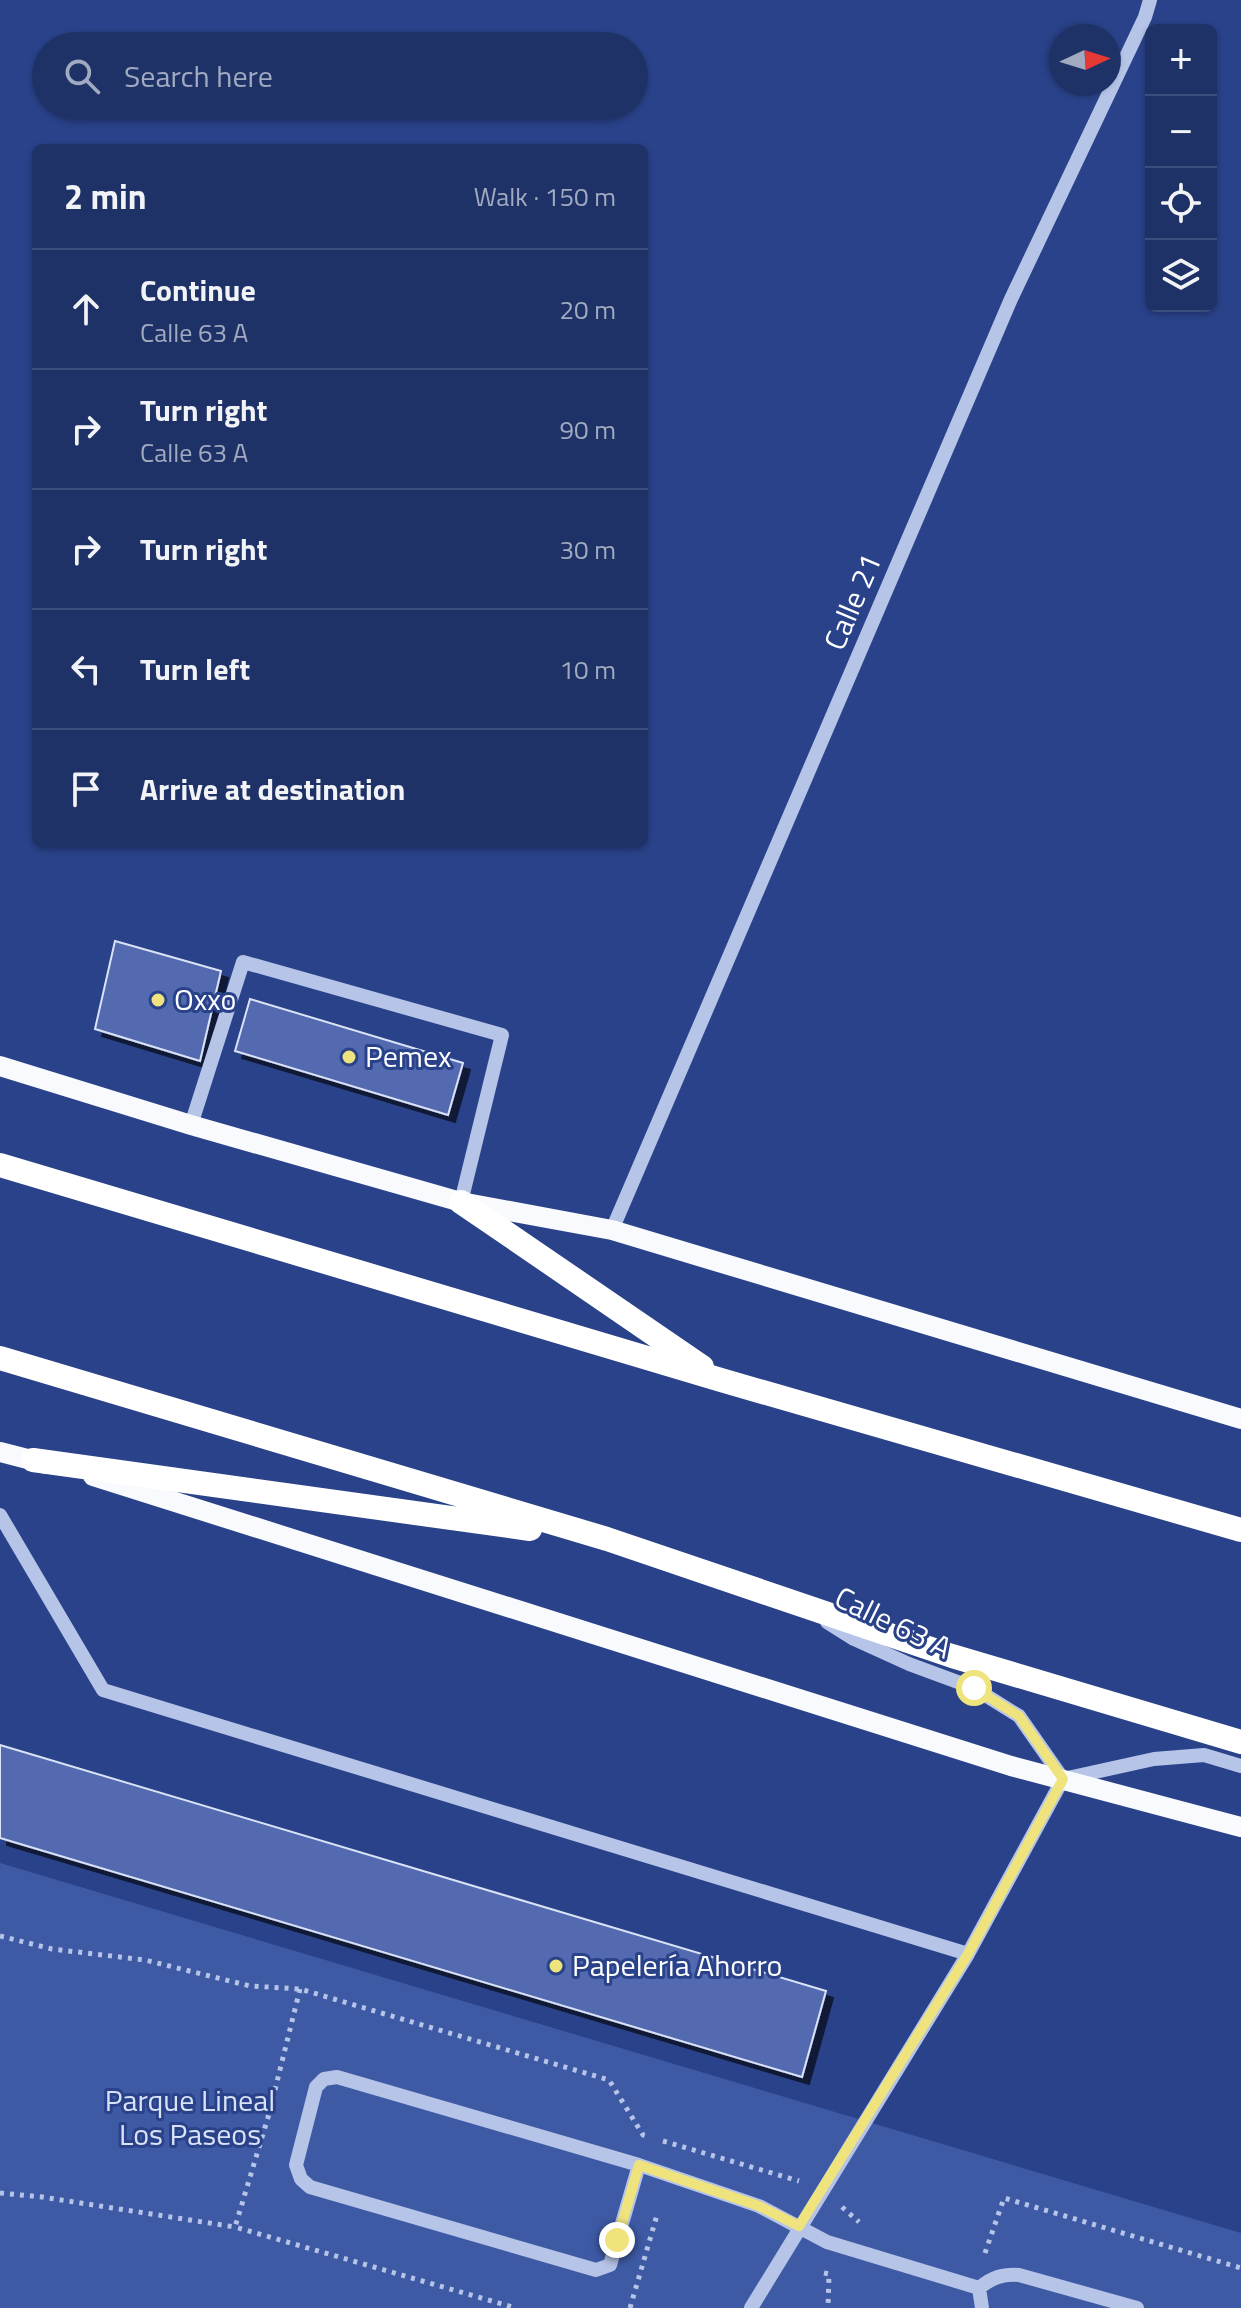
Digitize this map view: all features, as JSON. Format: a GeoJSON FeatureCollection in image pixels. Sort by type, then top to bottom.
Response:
{"type":"FeatureCollection","features":[{"type":"Feature","properties":{"kind":"highway"},"geometry":{"type":"LineString","coordinates":[[0,1165],[721,1380],[1241,1530]]}},
{"type":"Feature","properties":{"kind":"highway"},"geometry":{"type":"LineString","coordinates":[[461,1202],[721,1380]]}},
{"type":"Feature","properties":{"kind":"highway"},"geometry":{"type":"LineString","coordinates":[[0,1358],[607,1539],[952,1656],[1241,1742]]}},
{"type":"Feature","properties":{"kind":"highway"},"geometry":{"type":"LineString","coordinates":[[33,1460],[607,1539]]}},
{"type":"Feature","properties":{"kind":"main road"},"geometry":{"type":"LineString","coordinates":[[0,1066],[191,1125],[461,1202],[612,1230],[1241,1419]]}},
{"type":"Feature","properties":{"kind":"main road"},"geometry":{"type":"LineString","coordinates":[[0,1452],[86,1473],[996,1762],[1241,1827]]}},
{"type":"Feature","properties":{"kind":"street","name":"Calle 21"},"geometry":{"type":"LineString","coordinates":[[612,1230],[1011,299],[1145,17],[1150,0]]}},
{"type":"Feature","properties":{"kind":"street"},"geometry":{"type":"LineString","coordinates":[[191,1125],[243,962],[502,1035],[461,1202]]}},
{"type":"Feature","properties":{"kind":"street"},"geometry":{"type":"LineString","coordinates":[[0,1515],[103,1690],[968,1954]]}},
{"type":"Feature","properties":{"kind":"street","name":"Calle 63 A"},"geometry":{"type":"LineString","coordinates":[[803,1608],[854,1639],[974,1688],[1019,1716],[1063,1779]]}},
{"type":"Feature","properties":{"kind":"street"},"geometry":{"type":"LineString","coordinates":[[751,2308],[968,1954],[1063,1779],[1154,1759],[1204,1755],[1241,1766]]}},
{"type":"Feature","properties":{"kind":"street"},"geometry":{"type":"LineString","coordinates":[[639,2165],[610,2265],[596,2270],[310,2187],[301,2179],[296,2165],[316,2087],[324,2079],[337,2077],[639,2165],[759,2206],[827,2242],[979,2288]]}},
{"type":"Feature","properties":{"kind":"street"},"geometry":{"type":"LineString","coordinates":[[979,2288],[1004,2274],[1019,2275],[1137,2308]]}},
{"type":"Feature","properties":{"kind":"street"},"geometry":{"type":"LineString","coordinates":[[979,2288],[982,2308]]}},
{"type":"Feature","properties":{"kind":"path"},"geometry":{"type":"LineString","coordinates":[[0,1936],[52,1949],[145,1960],[250,1986],[300,1989],[609,2080],[643,2135],[795,2179]]}},
{"type":"Feature","properties":{"kind":"path"},"geometry":{"type":"LineString","coordinates":[[0,2193],[235,2227]]}},
{"type":"Feature","properties":{"kind":"path"},"geometry":{"type":"LineString","coordinates":[[977,2257],[987,2251],[1004,2198],[1241,2268]]}},
{"type":"Feature","properties":{"kind":"path"},"geometry":{"type":"LineString","coordinates":[[836,2202],[867,2229]]}},
{"type":"Feature","properties":{"kind":"path"},"geometry":{"type":"LineString","coordinates":[[630,2308],[660,2204]]}},
{"type":"Feature","properties":{"kind":"path"},"geometry":{"type":"LineString","coordinates":[[818,2271],[829,2274],[828,2308]]}},
{"type":"Feature","properties":{"kind":"green space","name":"Parque Lineal Los Paseos"},"geometry":{"type":"Polygon","coordinates":[[[0,1863],[1241,2233],[1241,2308],[0,2308],[0,1863]]]}},
{"type":"Feature","properties":{"kind":"building","name":"Oxxo"},"geometry":{"type":"Polygon","coordinates":[[[115,941],[221,971],[200,1061],[95,1029],[115,941]]]}},
{"type":"Feature","properties":{"kind":"building","name":"Pemex"},"geometry":{"type":"Polygon","coordinates":[[[250,999],[463,1063],[448,1115],[235,1051],[250,999]]]}},
{"type":"Feature","properties":{"kind":"building"},"geometry":{"type":"Polygon","coordinates":[[[0,1745],[826,1991],[802,2077],[0,1838],[0,1745]]]}},
{"type":"Feature","properties":{"kind":"place","name":"Oxxo"},"geometry":{"type":"Point","coordinates":[158,1000]}},
{"type":"Feature","properties":{"kind":"place","name":"Pemex"},"geometry":{"type":"Point","coordinates":[349,1057]}},
{"type":"Feature","properties":{"kind":"place","name":"Papelería Ahorro"},"geometry":{"type":"Point","coordinates":[556,1966]}},
{"type":"Feature","properties":{"kind":"route"},"geometry":{"type":"LineString","coordinates":[[617,2240],[639,2165],[759,2206],[799,2226],[968,1954],[1063,1779],[1019,1716],[974,1688]]}}]}
